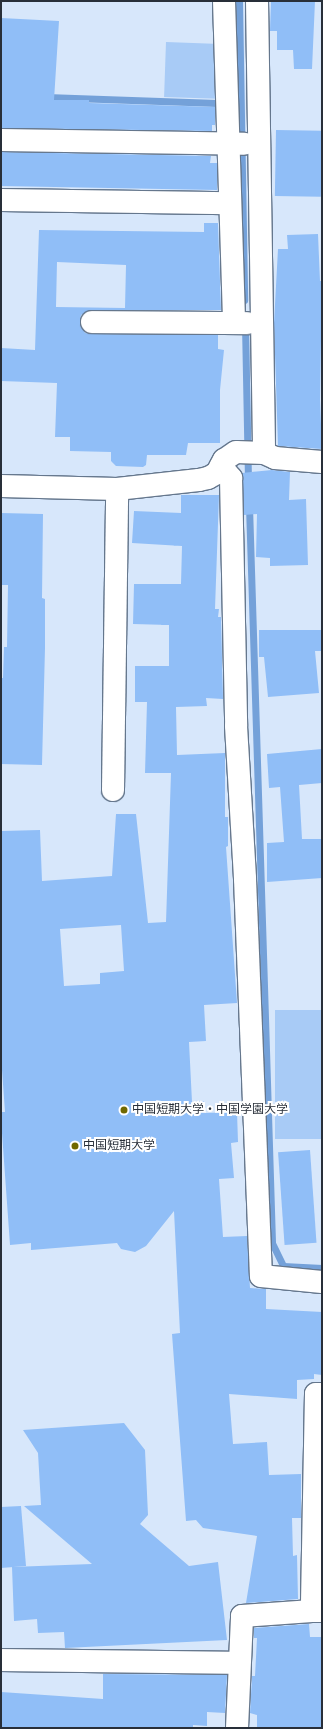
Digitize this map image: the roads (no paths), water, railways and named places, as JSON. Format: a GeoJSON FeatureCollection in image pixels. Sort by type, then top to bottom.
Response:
{"type":"FeatureCollection","features":[{"type":"Feature","properties":{"kind":"street"},"geometry":{"type":"LineString","coordinates":[[224,1],[242,62],[248,323],[244,456],[231,478],[236,726],[245,879],[261,1276],[322,1282]]}},
{"type":"Feature","properties":{"kind":"street"},"geometry":{"type":"LineString","coordinates":[[248,323],[230,203],[244,144],[242,62],[257,1]]}},
{"type":"Feature","properties":{"kind":"street"},"geometry":{"type":"LineString","coordinates":[[1,140],[244,144]]}},
{"type":"Feature","properties":{"kind":"street"},"geometry":{"type":"LineString","coordinates":[[1,200],[230,203]]}},
{"type":"Feature","properties":{"kind":"street"},"geometry":{"type":"LineString","coordinates":[[92,322],[248,323]]}},
{"type":"Feature","properties":{"kind":"street"},"geometry":{"type":"LineString","coordinates":[[1,486],[117,489],[208,478],[244,456],[322,462]]}},
{"type":"Feature","properties":{"kind":"street"},"geometry":{"type":"LineString","coordinates":[[113,790],[117,489]]}},
{"type":"Feature","properties":{"kind":"street"},"geometry":{"type":"LineString","coordinates":[[237,1728],[238,1662],[242,1616],[317,1611],[318,1502],[316,1394],[322,1394]]}},
{"type":"Feature","properties":{"kind":"street"},"geometry":{"type":"LineString","coordinates":[[1,1660],[238,1662]]}},
{"type":"Feature","properties":{"kind":"waterway"},"geometry":{"type":"LineString","coordinates":[[239,1],[244,300]]}},
{"type":"Feature","properties":{"kind":"waterway"},"geometry":{"type":"LineString","coordinates":[[46,97],[217,103]]}},
{"type":"Feature","properties":{"kind":"waterway"},"geometry":{"type":"LineString","coordinates":[[245,324],[248,482]]}},
{"type":"Feature","properties":{"kind":"waterway"},"geometry":{"type":"LineString","coordinates":[[249,506],[272,1243],[283,1266],[322,1268]]}},
{"type":"Feature","properties":{"kind":"place","name":"中国短期大学・中国学園大学"},"geometry":{"type":"Point","coordinates":[124,1110]}},
{"type":"Feature","properties":{"kind":"place","name":"中国短期大学"},"geometry":{"type":"Point","coordinates":[75,1146]}}]}
